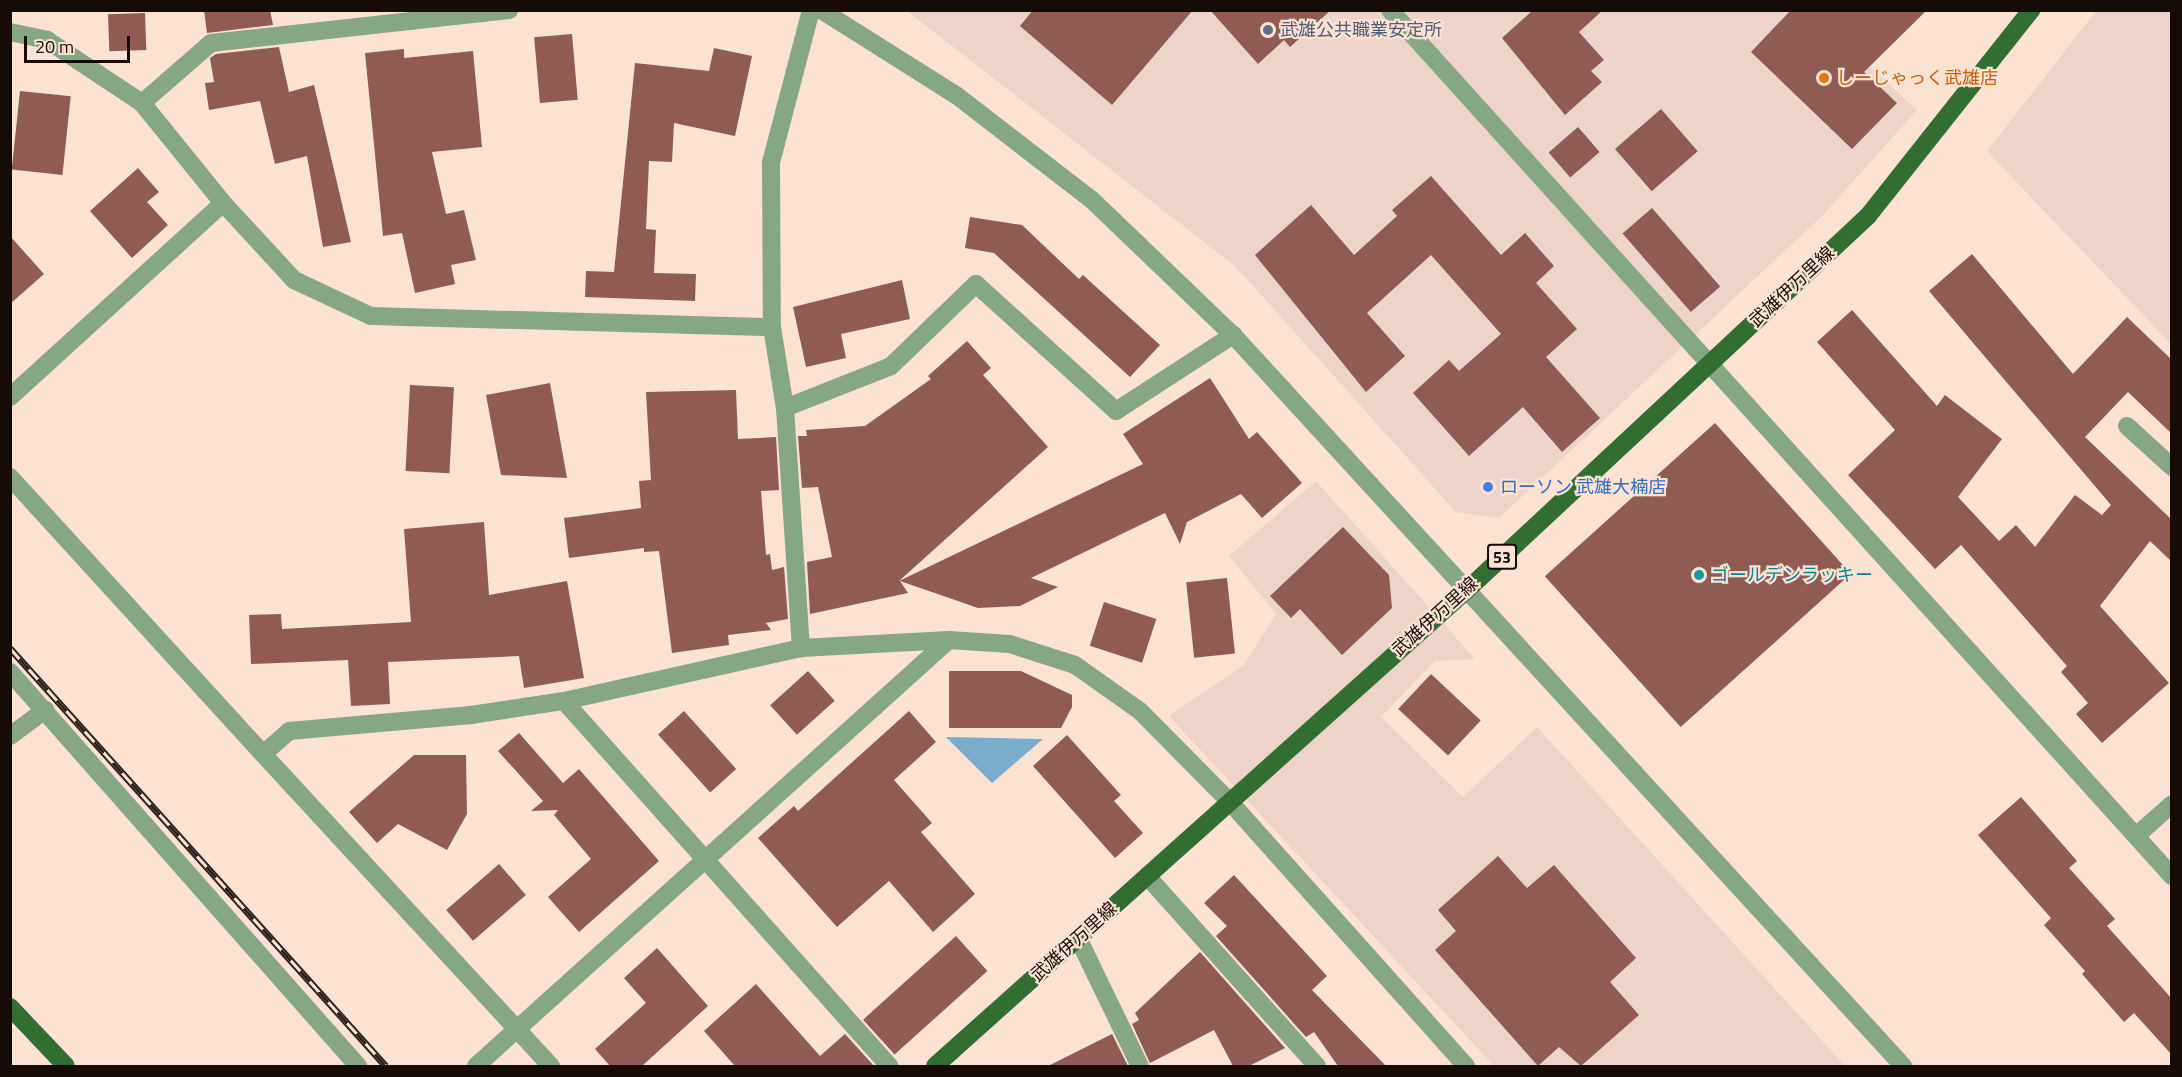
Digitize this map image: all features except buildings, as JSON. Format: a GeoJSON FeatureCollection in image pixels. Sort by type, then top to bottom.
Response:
{"type":"FeatureCollection","features":[{"type":"Feature","properties":{"kind":"main road","name":"武雄伊万里線"},"geometry":{"type":"LineString","coordinates":[[935,1066],[1468,588],[1868,216],[2031,10]]}},
{"type":"Feature","properties":{"kind":"main road"},"geometry":{"type":"LineString","coordinates":[[10,1007],[66,1066]]}},
{"type":"Feature","properties":{"kind":"street"},"geometry":{"type":"LineString","coordinates":[[142,103],[211,43],[509,10]]}},
{"type":"Feature","properties":{"kind":"street"},"geometry":{"type":"LineString","coordinates":[[801,648],[785,408],[772,327],[771,163],[811,10]]}},
{"type":"Feature","properties":{"kind":"street"},"geometry":{"type":"LineString","coordinates":[[821,10],[956,95],[1092,200],[1233,334],[1468,588],[1903,1066]]}},
{"type":"Feature","properties":{"kind":"street"},"geometry":{"type":"LineString","coordinates":[[1389,10],[2172,876]]}},
{"type":"Feature","properties":{"kind":"street"},"geometry":{"type":"LineString","coordinates":[[10,32],[47,40],[142,103],[223,203],[294,280],[371,316],[772,327]]}},
{"type":"Feature","properties":{"kind":"street"},"geometry":{"type":"LineString","coordinates":[[10,397],[223,203]]}},
{"type":"Feature","properties":{"kind":"street"},"geometry":{"type":"LineString","coordinates":[[785,408],[891,366],[976,284],[1116,411],[1233,334]]}},
{"type":"Feature","properties":{"kind":"street"},"geometry":{"type":"LineString","coordinates":[[2127,426],[2172,467]]}},
{"type":"Feature","properties":{"kind":"street"},"geometry":{"type":"LineString","coordinates":[[10,477],[550,1066]]}},
{"type":"Feature","properties":{"kind":"street"},"geometry":{"type":"LineString","coordinates":[[476,1066],[949,640]]}},
{"type":"Feature","properties":{"kind":"street"},"geometry":{"type":"LineString","coordinates":[[263,754],[289,730],[471,715],[564,701],[801,648],[949,640],[1010,644],[1074,665],[1140,711],[1230,802],[1466,1066]]}},
{"type":"Feature","properties":{"kind":"street"},"geometry":{"type":"LineString","coordinates":[[10,672],[358,1066]]}},
{"type":"Feature","properties":{"kind":"street"},"geometry":{"type":"LineString","coordinates":[[564,701],[889,1066]]}},
{"type":"Feature","properties":{"kind":"street"},"geometry":{"type":"LineString","coordinates":[[10,736],[45,710]]}},
{"type":"Feature","properties":{"kind":"street"},"geometry":{"type":"LineString","coordinates":[[2136,836],[2172,804]]}},
{"type":"Feature","properties":{"kind":"street"},"geometry":{"type":"LineString","coordinates":[[1147,876],[1317,1066]]}},
{"type":"Feature","properties":{"kind":"street"},"geometry":{"type":"LineString","coordinates":[[1078,938],[1140,1066]]}},
{"type":"Feature","properties":{"kind":"shaded area"},"geometry":{"type":"Polygon","coordinates":[[[907,11],[1810,11],[1917,110],[1822,216],[1499,518],[1456,512],[1236,267],[907,11]]]}},
{"type":"Feature","properties":{"kind":"shaded area"},"geometry":{"type":"Polygon","coordinates":[[[2096,11],[2171,11],[2171,344],[1987,151],[2096,11]]]}},
{"type":"Feature","properties":{"kind":"shaded area"},"geometry":{"type":"Polygon","coordinates":[[[1316,481],[1475,659],[1435,661],[1381,717],[1463,797],[1537,727],[1845,1066],[1494,1066],[1169,716],[1244,665],[1276,614],[1229,556],[1316,481]]]}},
{"type":"Feature","properties":{"kind":"water"},"geometry":{"type":"Polygon","coordinates":[[[946,737],[1043,739],[992,783],[946,737]]]}},
{"type":"Feature","properties":{"kind":"railway"},"geometry":{"type":"LineString","coordinates":[[10,648],[386,1066]]}},
{"type":"Feature","properties":{"kind":"place","name":"武雄公共職業安定所"},"geometry":{"type":"Point","coordinates":[1268,30]}},
{"type":"Feature","properties":{"kind":"place","name":"しーじゃっく武雄店"},"geometry":{"type":"Point","coordinates":[1824,78]}},
{"type":"Feature","properties":{"kind":"place","name":"ローソン 武雄大楠店"},"geometry":{"type":"Point","coordinates":[1488,487]}},
{"type":"Feature","properties":{"kind":"place","name":"ゴールデンラッキー"},"geometry":{"type":"Point","coordinates":[1699,575]}}]}
